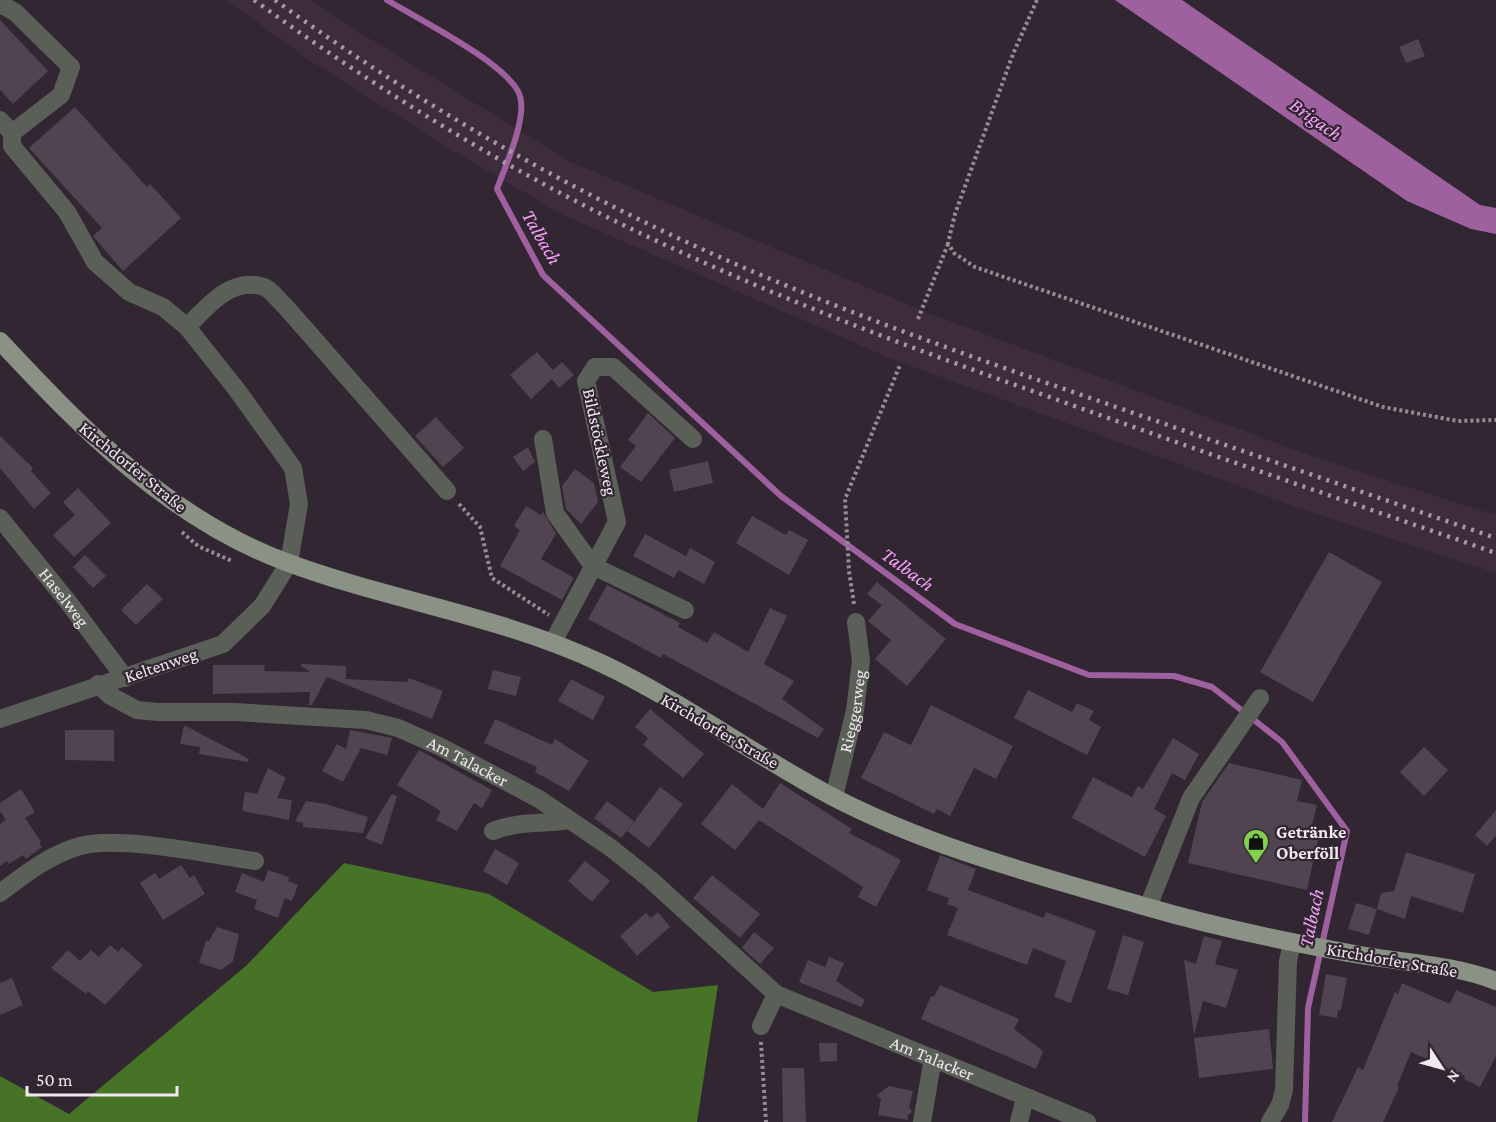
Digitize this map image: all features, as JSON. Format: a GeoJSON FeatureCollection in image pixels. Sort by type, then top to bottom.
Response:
{"type":"FeatureCollection","features":[{"type":"Feature","properties":{"kind":"main road","name":"Kirchdorfer Straße"},"geometry":{"type":"LineString","coordinates":[[0,340],[66,412],[119,460],[172,502],[245,545],[289,563],[553,642],[607,665],[834,797],[908,830],[993,861],[1148,907],[1292,943],[1452,969],[1496,981]]}},
{"type":"Feature","properties":{"kind":"street"},"geometry":{"type":"LineString","coordinates":[[0,4],[15,12],[71,67],[61,94],[6,127],[12,146],[67,212],[95,262],[129,292],[163,307],[187,327],[237,390],[293,468],[299,504],[289,563]]}},
{"type":"Feature","properties":{"kind":"street"},"geometry":{"type":"LineString","coordinates":[[187,327],[218,295],[243,285],[265,287],[285,306],[447,491]]}},
{"type":"Feature","properties":{"kind":"street","name":"Bildstöckleweg"},"geometry":{"type":"LineString","coordinates":[[553,642],[617,522],[586,381],[595,367],[613,368],[693,439]]}},
{"type":"Feature","properties":{"kind":"street"},"geometry":{"type":"LineString","coordinates":[[543,439],[555,513],[593,566],[685,610]]}},
{"type":"Feature","properties":{"kind":"street","name":"Haselweg"},"geometry":{"type":"LineString","coordinates":[[0,518],[69,603],[125,678]]}},
{"type":"Feature","properties":{"kind":"street","name":"Keltenweg"},"geometry":{"type":"LineString","coordinates":[[0,719],[98,684],[125,678],[223,644],[262,606],[289,563]]}},
{"type":"Feature","properties":{"kind":"street","name":"Rieggerweg"},"geometry":{"type":"LineString","coordinates":[[834,797],[855,710],[861,661],[856,622]]}},
{"type":"Feature","properties":{"kind":"street","name":"Am Talacker"},"geometry":{"type":"LineString","coordinates":[[98,684],[109,695],[137,710],[366,720],[398,728],[441,747],[539,799],[570,820],[651,880],[776,993],[1087,1122]]}},
{"type":"Feature","properties":{"kind":"street"},"geometry":{"type":"LineString","coordinates":[[1148,907],[1191,798],[1258,701]]}},
{"type":"Feature","properties":{"kind":"street"},"geometry":{"type":"LineString","coordinates":[[493,831],[514,823],[550,823],[570,820]]}},
{"type":"Feature","properties":{"kind":"street"},"geometry":{"type":"LineString","coordinates":[[0,893],[36,865],[81,846],[117,843],[255,861]]}},
{"type":"Feature","properties":{"kind":"street"},"geometry":{"type":"LineString","coordinates":[[1270,1122],[1280,1105],[1284,1090],[1288,961],[1292,943]]}},
{"type":"Feature","properties":{"kind":"street"},"geometry":{"type":"LineString","coordinates":[[760,1026],[776,993]]}},
{"type":"Feature","properties":{"kind":"street"},"geometry":{"type":"LineString","coordinates":[[922,1122],[933,1058]]}},
{"type":"Feature","properties":{"kind":"street"},"geometry":{"type":"LineString","coordinates":[[1019,1122],[1025,1098]]}},
{"type":"Feature","properties":{"kind":"path"},"geometry":{"type":"LineString","coordinates":[[918,319],[948,243],[955,214],[1009,64],[1037,0]]}},
{"type":"Feature","properties":{"kind":"path"},"geometry":{"type":"LineString","coordinates":[[948,243],[954,253],[975,267],[1383,407],[1458,420],[1496,420]]}},
{"type":"Feature","properties":{"kind":"path"},"geometry":{"type":"LineString","coordinates":[[856,622],[844,521],[845,499],[900,365]]}},
{"type":"Feature","properties":{"kind":"path"},"geometry":{"type":"LineString","coordinates":[[447,491],[480,527],[492,578],[563,623]]}},
{"type":"Feature","properties":{"kind":"path"},"geometry":{"type":"LineString","coordinates":[[760,1026],[760,1064],[766,1122]]}},
{"type":"Feature","properties":{"kind":"shaded area"},"geometry":{"type":"Polygon","coordinates":[[[227,0],[312,0],[338,19],[569,161],[923,311],[1314,457],[1496,515],[1496,573],[1296,507],[889,358],[563,215],[452,150],[309,60],[227,0]]]}},
{"type":"Feature","properties":{"kind":"green space"},"geometry":{"type":"Polygon","coordinates":[[[344,863],[489,894],[653,992],[718,985],[697,1122],[0,1122],[0,1076],[69,1114],[247,965],[344,863]]]}},
{"type":"Feature","properties":{"kind":"water","name":"Brigach"},"geometry":{"type":"Polygon","coordinates":[[[1115,0],[1182,0],[1480,205],[1496,208],[1496,234],[1471,229],[1407,201],[1115,0]]]}},
{"type":"Feature","properties":{"kind":"building"},"geometry":{"type":"Polygon","coordinates":[[[0,20],[48,71],[13,104],[0,90],[0,20]]]}},
{"type":"Feature","properties":{"kind":"building"},"geometry":{"type":"Polygon","coordinates":[[[1418,39],[1425,56],[1406,63],[1399,47],[1418,39]]]}},
{"type":"Feature","properties":{"kind":"building"},"geometry":{"type":"Polygon","coordinates":[[[75,107],[147,187],[150,184],[181,218],[123,271],[93,236],[102,228],[29,148],[75,107]]]}},
{"type":"Feature","properties":{"kind":"building"},"geometry":{"type":"Polygon","coordinates":[[[537,352],[553,370],[562,362],[574,375],[559,388],[552,379],[531,399],[510,375],[537,352]]]}},
{"type":"Feature","properties":{"kind":"building"},"geometry":{"type":"Polygon","coordinates":[[[648,413],[675,438],[641,482],[620,467],[636,446],[628,440],[648,413]]]}},
{"type":"Feature","properties":{"kind":"building"},"geometry":{"type":"Polygon","coordinates":[[[436,417],[464,448],[443,467],[415,436],[436,417]]]}},
{"type":"Feature","properties":{"kind":"building"},"geometry":{"type":"Polygon","coordinates":[[[0,436],[33,468],[31,471],[51,493],[34,509],[0,468],[0,436]]]}},
{"type":"Feature","properties":{"kind":"building"},"geometry":{"type":"Polygon","coordinates":[[[528,447],[535,462],[523,471],[513,457],[528,447]]]}},
{"type":"Feature","properties":{"kind":"building"},"geometry":{"type":"Polygon","coordinates":[[[708,461],[713,483],[674,492],[669,470],[708,461]]]}},
{"type":"Feature","properties":{"kind":"building"},"geometry":{"type":"Polygon","coordinates":[[[575,469],[594,483],[598,502],[581,524],[566,509],[562,486],[575,469]]]}},
{"type":"Feature","properties":{"kind":"building"},"geometry":{"type":"Polygon","coordinates":[[[78,488],[111,523],[74,557],[53,535],[75,515],[63,502],[78,488]]]}},
{"type":"Feature","properties":{"kind":"building"},"geometry":{"type":"Polygon","coordinates":[[[526,506],[541,515],[543,512],[556,534],[541,559],[574,578],[562,600],[500,566],[520,530],[514,526],[526,506]]]}},
{"type":"Feature","properties":{"kind":"building"},"geometry":{"type":"Polygon","coordinates":[[[752,516],[786,535],[789,530],[808,540],[789,575],[736,543],[752,516]]]}},
{"type":"Feature","properties":{"kind":"building"},"geometry":{"type":"Polygon","coordinates":[[[645,534],[686,556],[690,548],[715,562],[704,584],[678,570],[674,578],[633,556],[645,534]]]}},
{"type":"Feature","properties":{"kind":"building"},"geometry":{"type":"Polygon","coordinates":[[[1329,552],[1382,582],[1313,702],[1260,672],[1329,552]]]}},
{"type":"Feature","properties":{"kind":"building"},"geometry":{"type":"Polygon","coordinates":[[[85,555],[106,576],[93,588],[73,567],[85,555]]]}},
{"type":"Feature","properties":{"kind":"building"},"geometry":{"type":"Polygon","coordinates":[[[877,582],[946,639],[907,686],[875,659],[891,640],[868,621],[882,605],[867,594],[877,582]]]}},
{"type":"Feature","properties":{"kind":"building"},"geometry":{"type":"Polygon","coordinates":[[[147,584],[163,599],[136,625],[121,610],[147,584]]]}},
{"type":"Feature","properties":{"kind":"building"},"geometry":{"type":"Polygon","coordinates":[[[607,585],[680,623],[678,627],[707,643],[714,632],[748,652],[770,608],[787,616],[764,664],[794,681],[782,699],[824,729],[818,738],[663,654],[661,658],[588,619],[607,585]]]}},
{"type":"Feature","properties":{"kind":"building"},"geometry":{"type":"Polygon","coordinates":[[[301,664],[346,666],[346,679],[407,682],[409,678],[443,691],[432,719],[327,677],[312,705],[309,705],[310,692],[213,694],[213,665],[265,665],[264,671],[310,672],[301,664]]]}},
{"type":"Feature","properties":{"kind":"building"},"geometry":{"type":"Polygon","coordinates":[[[493,670],[521,677],[516,696],[488,689],[493,670]]]}},
{"type":"Feature","properties":{"kind":"building"},"geometry":{"type":"Polygon","coordinates":[[[571,679],[605,697],[593,720],[558,701],[571,679]]]}},
{"type":"Feature","properties":{"kind":"building"},"geometry":{"type":"Polygon","coordinates":[[[1028,690],[1072,712],[1077,703],[1094,711],[1089,720],[1101,727],[1087,755],[1014,718],[1028,690]]]}},
{"type":"Feature","properties":{"kind":"building"},"geometry":{"type":"Polygon","coordinates":[[[931,705],[1013,746],[996,779],[974,768],[950,816],[937,809],[934,814],[861,778],[884,732],[911,745],[931,705]]]}},
{"type":"Feature","properties":{"kind":"building"},"geometry":{"type":"Polygon","coordinates":[[[650,709],[704,754],[683,778],[643,745],[648,738],[635,727],[650,709]]]}},
{"type":"Feature","properties":{"kind":"building"},"geometry":{"type":"Polygon","coordinates":[[[495,719],[552,745],[555,739],[589,761],[569,791],[535,772],[537,767],[484,743],[495,719]]]}},
{"type":"Feature","properties":{"kind":"building"},"geometry":{"type":"Polygon","coordinates":[[[184,725],[249,759],[248,762],[199,754],[200,747],[180,744],[184,725]]]}},
{"type":"Feature","properties":{"kind":"building"},"geometry":{"type":"Polygon","coordinates":[[[65,730],[114,730],[114,761],[65,760],[65,730]]]}},
{"type":"Feature","properties":{"kind":"building"},"geometry":{"type":"Polygon","coordinates":[[[350,730],[392,738],[387,755],[361,748],[343,782],[322,771],[337,744],[346,749],[350,730]]]}},
{"type":"Feature","properties":{"kind":"building"},"geometry":{"type":"Polygon","coordinates":[[[1173,738],[1199,754],[1185,780],[1172,773],[1154,809],[1166,816],[1145,857],[1072,818],[1093,777],[1132,797],[1138,786],[1143,789],[1173,738]]]}},
{"type":"Feature","properties":{"kind":"building"},"geometry":{"type":"Polygon","coordinates":[[[1424,747],[1448,770],[1424,796],[1400,772],[1424,747]]]}},
{"type":"Feature","properties":{"kind":"building"},"geometry":{"type":"Polygon","coordinates":[[[419,750],[492,790],[482,808],[474,803],[457,831],[436,820],[441,811],[397,785],[419,750]]]}},
{"type":"Feature","properties":{"kind":"building"},"geometry":{"type":"Polygon","coordinates":[[[1229,763],[1302,780],[1297,801],[1317,805],[1311,829],[1320,831],[1307,890],[1188,863],[1202,802],[1229,763]]]}},
{"type":"Feature","properties":{"kind":"building"},"geometry":{"type":"Polygon","coordinates":[[[268,768],[286,778],[277,798],[292,800],[289,820],[242,811],[245,792],[257,794],[268,768]]]}},
{"type":"Feature","properties":{"kind":"building"},"geometry":{"type":"Polygon","coordinates":[[[780,783],[852,829],[849,833],[901,860],[876,907],[858,897],[863,887],[759,820],[735,850],[701,824],[732,784],[763,809],[780,783]]]}},
{"type":"Feature","properties":{"kind":"building"},"geometry":{"type":"Polygon","coordinates":[[[660,787],[683,804],[649,848],[627,831],[660,787]]]}},
{"type":"Feature","properties":{"kind":"building"},"geometry":{"type":"Polygon","coordinates":[[[21,789],[35,812],[25,818],[42,847],[26,859],[23,855],[9,864],[7,861],[0,866],[0,824],[6,820],[0,811],[0,803],[21,789]]]}},
{"type":"Feature","properties":{"kind":"building"},"geometry":{"type":"Polygon","coordinates":[[[392,794],[397,796],[382,845],[365,838],[392,794]]]}},
{"type":"Feature","properties":{"kind":"building"},"geometry":{"type":"Polygon","coordinates":[[[306,801],[326,804],[368,817],[363,833],[303,827],[303,823],[295,821],[306,801]]]}},
{"type":"Feature","properties":{"kind":"building"},"geometry":{"type":"Polygon","coordinates":[[[607,801],[634,821],[621,838],[594,818],[607,801]]]}},
{"type":"Feature","properties":{"kind":"building"},"geometry":{"type":"Polygon","coordinates":[[[1496,810],[1496,836],[1487,846],[1475,835],[1496,810]]]}},
{"type":"Feature","properties":{"kind":"building"},"geometry":{"type":"Polygon","coordinates":[[[495,849],[519,863],[507,885],[483,871],[495,849]]]}},
{"type":"Feature","properties":{"kind":"building"},"geometry":{"type":"Polygon","coordinates":[[[1406,852],[1475,874],[1463,913],[1411,896],[1405,919],[1377,909],[1381,893],[1394,891],[1406,852]]]}},
{"type":"Feature","properties":{"kind":"building"},"geometry":{"type":"Polygon","coordinates":[[[940,855],[976,869],[968,890],[1044,918],[1046,912],[1096,931],[1071,1003],[1054,997],[1066,961],[1033,948],[1027,965],[947,935],[958,908],[947,904],[949,898],[927,890],[940,855]]]}},
{"type":"Feature","properties":{"kind":"building"},"geometry":{"type":"Polygon","coordinates":[[[585,861],[610,881],[592,902],[568,881],[585,861]]]}},
{"type":"Feature","properties":{"kind":"building"},"geometry":{"type":"Polygon","coordinates":[[[181,865],[190,878],[194,875],[205,894],[163,920],[140,883],[155,873],[159,879],[181,865]]]}},
{"type":"Feature","properties":{"kind":"building"},"geometry":{"type":"Polygon","coordinates":[[[268,870],[289,877],[288,881],[298,885],[292,901],[285,898],[278,918],[254,909],[257,900],[235,892],[242,873],[264,882],[268,870]]]}},
{"type":"Feature","properties":{"kind":"building"},"geometry":{"type":"Polygon","coordinates":[[[712,875],[760,914],[740,938],[693,898],[712,875]]]}},
{"type":"Feature","properties":{"kind":"building"},"geometry":{"type":"Polygon","coordinates":[[[1356,903],[1377,909],[1369,935],[1348,929],[1356,903]]]}},
{"type":"Feature","properties":{"kind":"building"},"geometry":{"type":"Polygon","coordinates":[[[658,912],[670,927],[637,956],[620,936],[646,913],[651,918],[658,912]]]}},
{"type":"Feature","properties":{"kind":"building"},"geometry":{"type":"Polygon","coordinates":[[[217,927],[239,934],[233,961],[221,970],[199,963],[206,941],[209,941],[217,927]]]}},
{"type":"Feature","properties":{"kind":"building"},"geometry":{"type":"Polygon","coordinates":[[[754,932],[774,948],[760,964],[742,948],[754,932]]]}},
{"type":"Feature","properties":{"kind":"building"},"geometry":{"type":"Polygon","coordinates":[[[1123,935],[1144,942],[1128,995],[1107,989],[1123,935]]]}},
{"type":"Feature","properties":{"kind":"building"},"geometry":{"type":"Polygon","coordinates":[[[1204,936],[1222,941],[1215,964],[1238,970],[1226,1008],[1203,1001],[1194,1035],[1184,960],[1196,964],[1204,936]]]}},
{"type":"Feature","properties":{"kind":"building"},"geometry":{"type":"Polygon","coordinates":[[[110,945],[118,952],[122,947],[143,965],[105,1005],[88,991],[86,994],[51,968],[68,950],[80,961],[91,950],[99,957],[110,945]]]}},
{"type":"Feature","properties":{"kind":"building"},"geometry":{"type":"Polygon","coordinates":[[[829,957],[844,963],[836,981],[865,1000],[861,1007],[799,982],[808,960],[825,967],[829,957]]]}},
{"type":"Feature","properties":{"kind":"building"},"geometry":{"type":"Polygon","coordinates":[[[1326,974],[1347,978],[1341,1010],[1338,1010],[1337,1018],[1319,1015],[1326,974]]]}},
{"type":"Feature","properties":{"kind":"building"},"geometry":{"type":"Polygon","coordinates":[[[12,978],[23,1005],[0,1015],[0,983],[12,978]]]}},
{"type":"Feature","properties":{"kind":"building"},"geometry":{"type":"Polygon","coordinates":[[[1402,983],[1450,1004],[1456,990],[1496,1007],[1496,1056],[1480,1087],[1464,1079],[1465,1076],[1411,1052],[1397,1086],[1399,1087],[1383,1122],[1332,1122],[1358,1067],[1363,1070],[1395,992],[1398,994],[1402,983]]]}},
{"type":"Feature","properties":{"kind":"building"},"geometry":{"type":"Polygon","coordinates":[[[940,985],[1019,1019],[1014,1029],[1043,1051],[1036,1069],[921,1019],[931,996],[934,997],[940,985]]]}},
{"type":"Feature","properties":{"kind":"building"},"geometry":{"type":"Polygon","coordinates":[[[1269,1029],[1273,1069],[1199,1078],[1194,1038],[1269,1029]]]}},
{"type":"Feature","properties":{"kind":"building"},"geometry":{"type":"Polygon","coordinates":[[[819,1043],[837,1043],[837,1061],[820,1062],[819,1043]]]}},
{"type":"Feature","properties":{"kind":"building"},"geometry":{"type":"Polygon","coordinates":[[[782,1068],[804,1068],[806,1122],[783,1122],[782,1068]]]}},
{"type":"Feature","properties":{"kind":"building"},"geometry":{"type":"Polygon","coordinates":[[[889,1086],[913,1091],[909,1107],[912,1112],[908,1115],[908,1120],[878,1115],[881,1099],[877,1095],[889,1086]]]}},
{"type":"Feature","properties":{"kind":"waterway","name":"Talbach"},"geometry":{"type":"LineString","coordinates":[[387,0],[482,57],[500,70],[520,96],[518,130],[497,189],[543,275],[781,496],[955,624],[1089,675],[1174,676],[1212,687],[1282,742],[1347,831],[1308,1008],[1305,1122]]}},
{"type":"Feature","properties":{"kind":"railway"},"geometry":{"type":"LineString","coordinates":[[254,0],[384,89],[473,144],[611,219],[720,270],[830,316],[942,358],[1496,553]]}},
{"type":"Feature","properties":{"kind":"railway"},"geometry":{"type":"LineString","coordinates":[[275,0],[398,84],[483,136],[614,207],[727,260],[784,285],[958,352],[1496,538]]}},
{"type":"Feature","properties":{"kind":"place","name":"Getränke Oberföll"},"geometry":{"type":"Point","coordinates":[1256,865]}}]}
